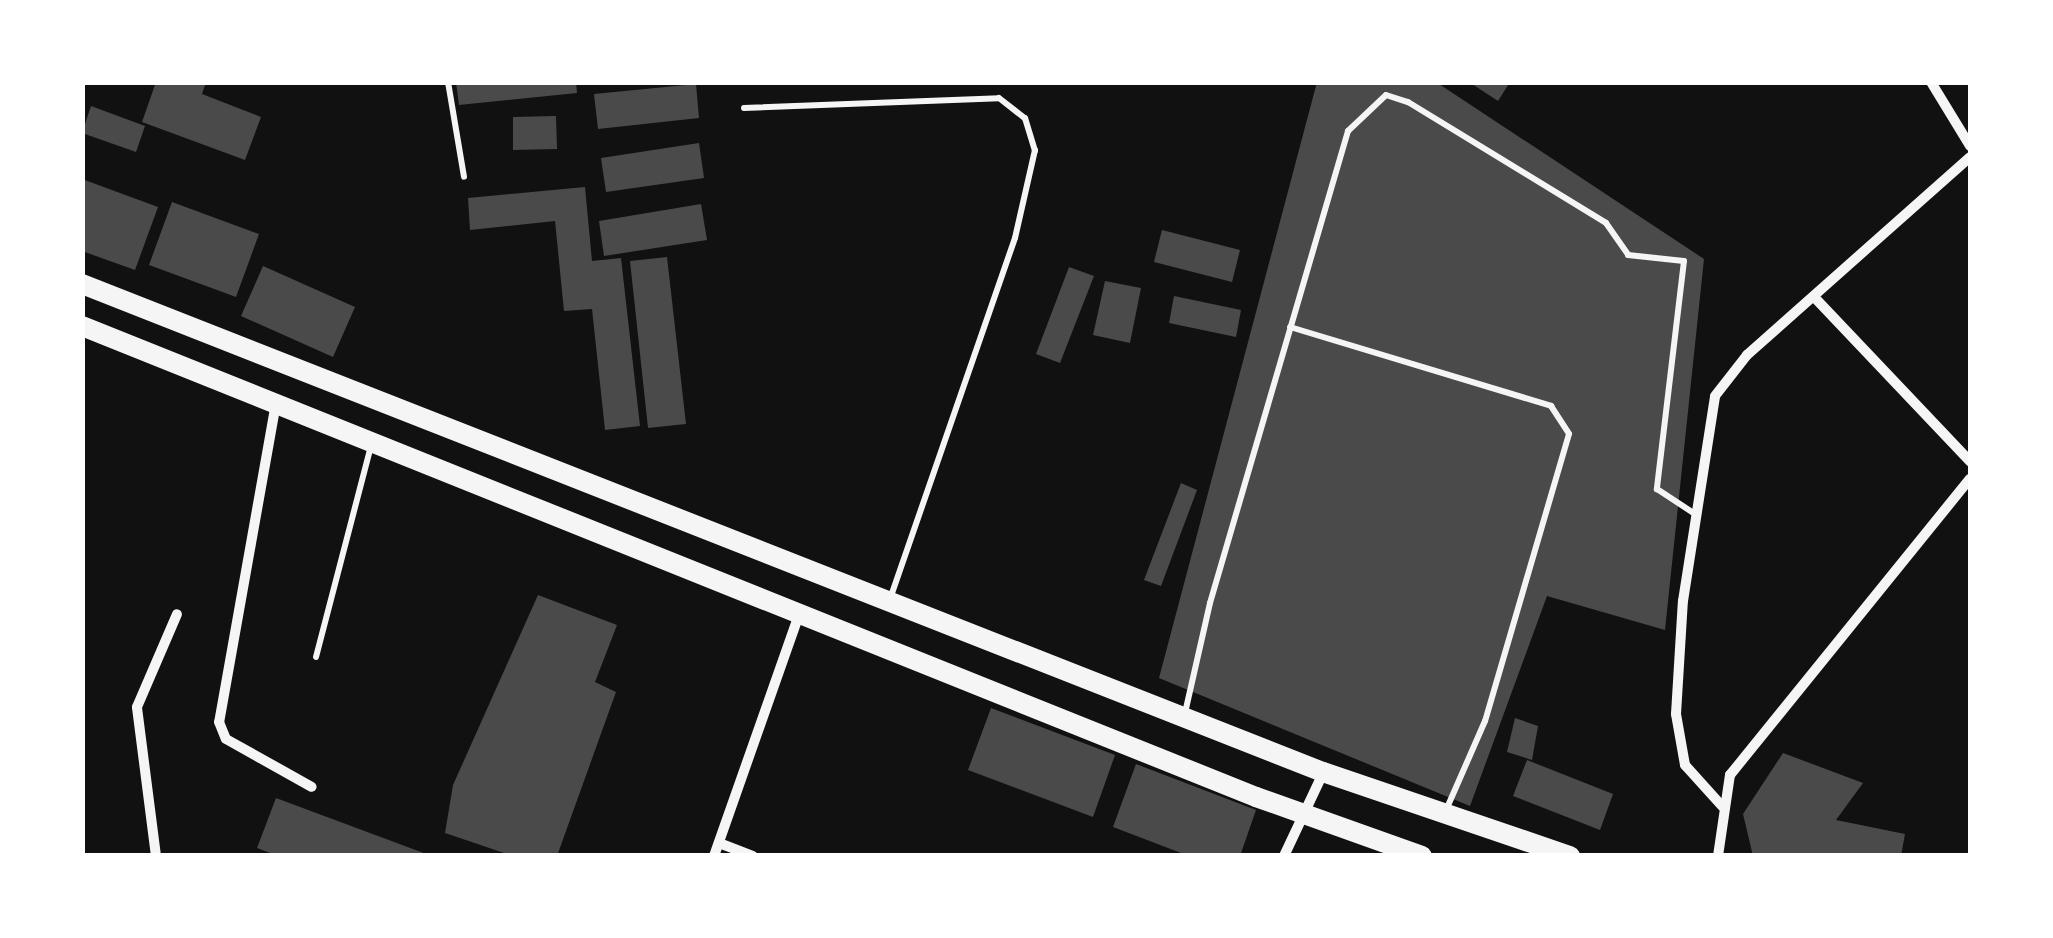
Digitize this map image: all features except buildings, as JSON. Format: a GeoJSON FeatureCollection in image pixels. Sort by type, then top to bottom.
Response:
{"type":"FeatureCollection","features":[{"type":"Feature","properties":{"kind":"main road"},"geometry":{"type":"LineString","coordinates":[[82,284],[329,386],[1184,714],[1323,772],[1570,856]]}},
{"type":"Feature","properties":{"kind":"main road"},"geometry":{"type":"LineString","coordinates":[[82,326],[799,615],[1422,856]]}},
{"type":"Feature","properties":{"kind":"main road"},"geometry":{"type":"LineString","coordinates":[[317,422],[329,386]]}},
{"type":"Feature","properties":{"kind":"street"},"geometry":{"type":"LineString","coordinates":[[1931,82],[1970,146]]}},
{"type":"Feature","properties":{"kind":"street"},"geometry":{"type":"LineString","coordinates":[[1722,806],[1694,777],[1676,746],[1677,671],[1694,514],[1715,396],[1747,355],[1816,299],[1970,157]]}},
{"type":"Feature","properties":{"kind":"street"},"geometry":{"type":"LineString","coordinates":[[1816,299],[1970,461]]}},
{"type":"Feature","properties":{"kind":"street"},"geometry":{"type":"LineString","coordinates":[[276,403],[220,722],[226,739],[312,787]]}},
{"type":"Feature","properties":{"kind":"street"},"geometry":{"type":"LineString","coordinates":[[1718,856],[1722,806],[1730,774],[1970,479]]}},
{"type":"Feature","properties":{"kind":"street"},"geometry":{"type":"LineString","coordinates":[[156,856],[136,707],[177,614]]}},
{"type":"Feature","properties":{"kind":"street"},"geometry":{"type":"LineString","coordinates":[[714,856],[799,615]]}},
{"type":"Feature","properties":{"kind":"street"},"geometry":{"type":"LineString","coordinates":[[1284,856],[1323,772]]}},
{"type":"Feature","properties":{"kind":"street"},"geometry":{"type":"LineString","coordinates":[[719,843],[752,856]]}},
{"type":"Feature","properties":{"kind":"lane"},"geometry":{"type":"LineString","coordinates":[[448,82],[464,176]]}},
{"type":"Feature","properties":{"kind":"lane"},"geometry":{"type":"LineString","coordinates":[[1184,714],[1348,131],[1386,95],[1408,102],[1606,223],[1628,255],[1684,261],[1657,488],[1694,514]]}},
{"type":"Feature","properties":{"kind":"lane"},"geometry":{"type":"LineString","coordinates":[[744,108],[998,98],[1025,118],[1036,150],[1015,238],[889,603]]}},
{"type":"Feature","properties":{"kind":"lane"},"geometry":{"type":"LineString","coordinates":[[1290,327],[1550,406],[1568,434],[1485,721],[1444,813]]}},
{"type":"Feature","properties":{"kind":"lane"},"geometry":{"type":"LineString","coordinates":[[316,657],[372,442]]}}]}
